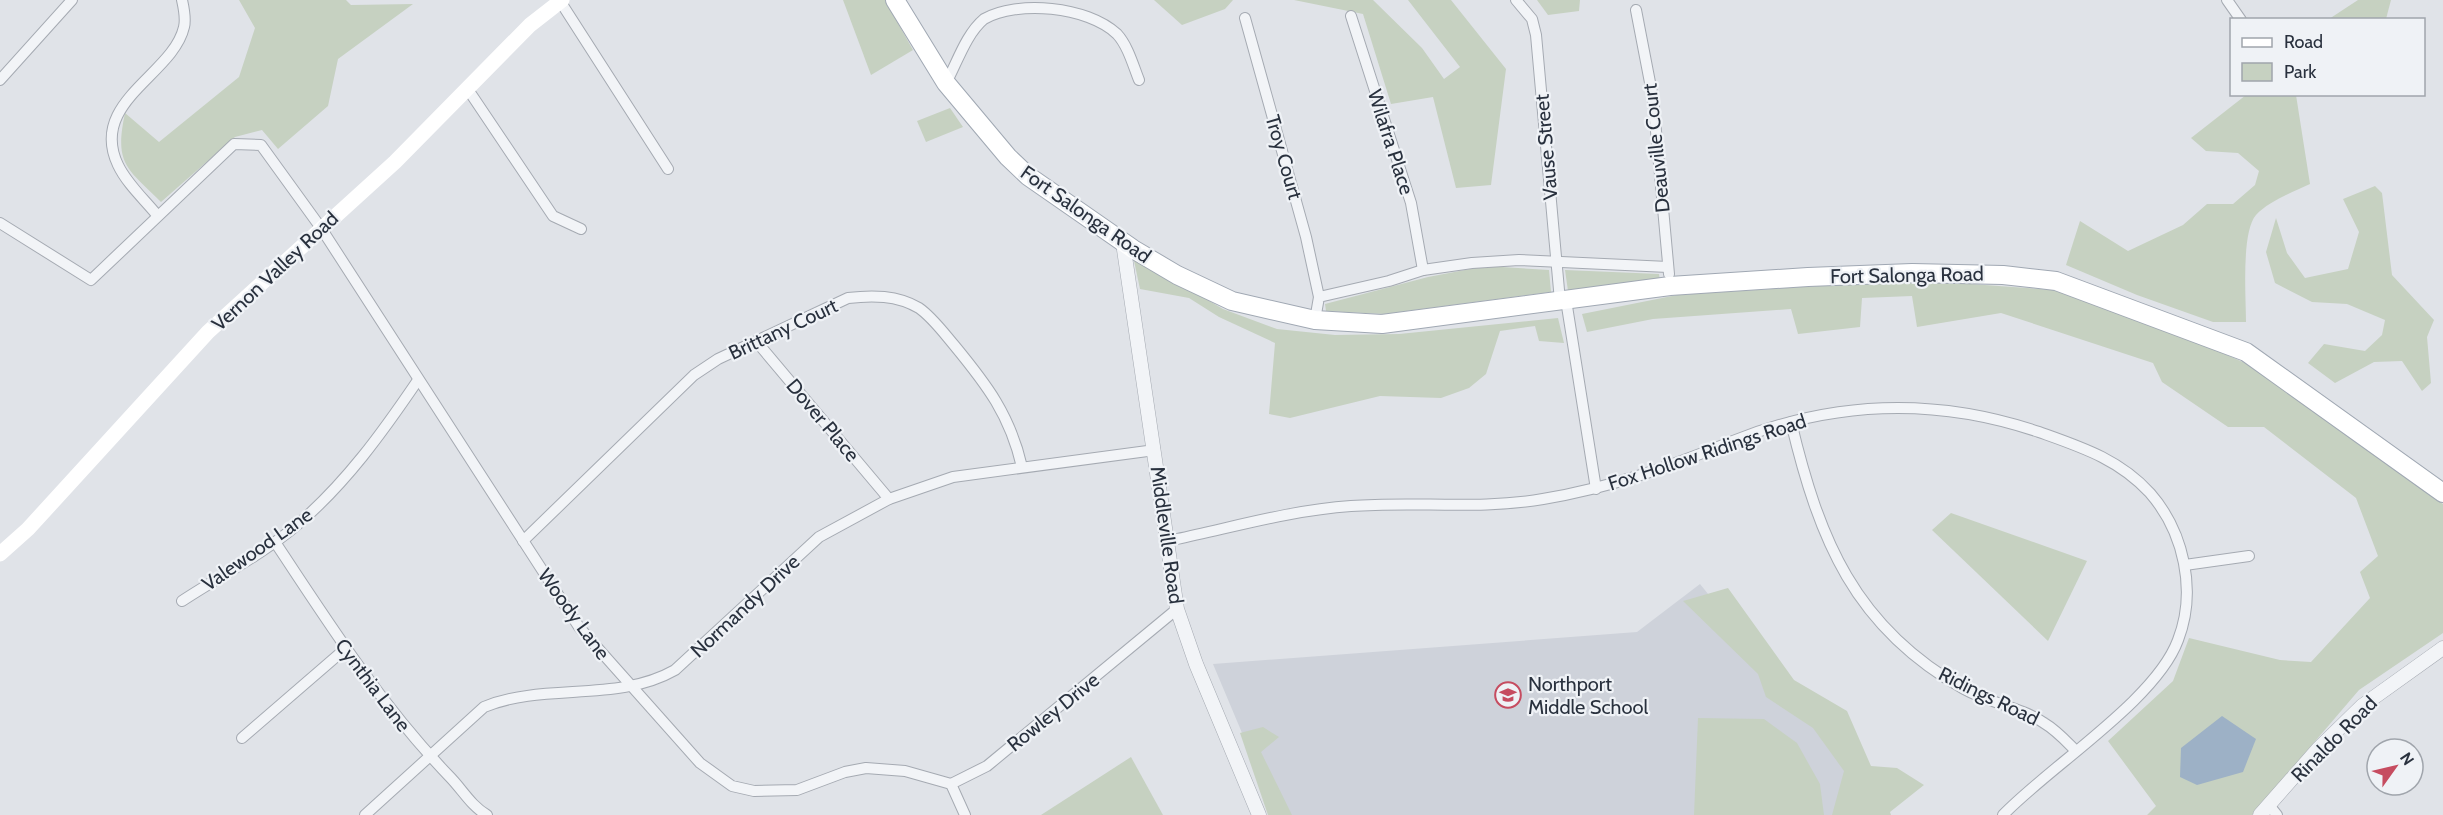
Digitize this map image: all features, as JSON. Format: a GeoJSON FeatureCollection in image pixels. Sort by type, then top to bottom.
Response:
{"type":"FeatureCollection","features":[{"type":"Feature","properties":{"kind":"main road","name":"Fort Salonga Road"},"geometry":{"type":"LineString","coordinates":[[895,0],[946,83],[1008,157],[1028,176],[1123,243],[1177,275],[1232,301],[1315,320],[1382,324],[1670,286],[1912,273],[2003,275],[2056,281],[2246,352],[2443,493]]}},
{"type":"Feature","properties":{"kind":"main road","name":"Vernon Valley Road"},"geometry":{"type":"LineString","coordinates":[[0,554],[28,529],[208,332],[395,162],[530,25],[561,1]]}},
{"type":"Feature","properties":{"kind":"street"},"geometry":{"type":"LineString","coordinates":[[0,81],[72,0]]}},
{"type":"Feature","properties":{"kind":"street"},"geometry":{"type":"LineString","coordinates":[[0,223],[91,280],[158,215],[125,178],[117,163],[112,131],[117,115],[129,97],[174,47],[184,28],[182,0]]}},
{"type":"Feature","properties":{"kind":"street","name":"Vause Street"},"geometry":{"type":"LineString","coordinates":[[1516,0],[1532,19],[1536,35],[1555,262],[1596,489]]}},
{"type":"Feature","properties":{"kind":"street"},"geometry":{"type":"LineString","coordinates":[[2228,0],[2240,18]]}},
{"type":"Feature","properties":{"kind":"street"},"geometry":{"type":"LineString","coordinates":[[561,1],[668,169]]}},
{"type":"Feature","properties":{"kind":"street"},"geometry":{"type":"LineString","coordinates":[[946,83],[972,34],[983,20],[1002,8],[1024,2],[1046,5],[1099,21],[1117,35],[1127,48],[1139,80]]}},
{"type":"Feature","properties":{"kind":"street","name":"Deauville Court"},"geometry":{"type":"LineString","coordinates":[[1636,10],[1653,98],[1670,286]]}},
{"type":"Feature","properties":{"kind":"street","name":"Wilafra Place"},"geometry":{"type":"LineString","coordinates":[[1351,16],[1411,203],[1423,270]]}},
{"type":"Feature","properties":{"kind":"street","name":"Troy Court"},"geometry":{"type":"LineString","coordinates":[[1245,18],[1306,237],[1319,297]]}},
{"type":"Feature","properties":{"kind":"street"},"geometry":{"type":"LineString","coordinates":[[468,88],[553,216],[581,229]]}},
{"type":"Feature","properties":{"kind":"street","name":"Woody Lane"},"geometry":{"type":"LineString","coordinates":[[158,215],[234,144],[261,145],[321,228],[579,627],[683,747],[716,777],[732,786],[754,791],[797,790],[845,772],[866,768],[905,771],[951,784]]}},
{"type":"Feature","properties":{"kind":"street","name":"Middleville Road"},"geometry":{"type":"LineString","coordinates":[[1123,243],[1177,609],[1196,664],[1259,815]]}},
{"type":"Feature","properties":{"kind":"street"},"geometry":{"type":"LineString","coordinates":[[1315,320],[1319,297],[1389,282],[1423,270],[1519,260],[1668,267]]}},
{"type":"Feature","properties":{"kind":"street","name":"Brittany Court"},"geometry":{"type":"LineString","coordinates":[[524,541],[694,375],[718,359],[848,298],[870,295],[894,298],[919,308],[939,327],[986,383],[1002,409],[1015,437],[1022,467]]}},
{"type":"Feature","properties":{"kind":"street","name":"Dover Place"},"geometry":{"type":"LineString","coordinates":[[756,341],[889,500]]}},
{"type":"Feature","properties":{"kind":"street","name":"Valewood Lane"},"geometry":{"type":"LineString","coordinates":[[182,601],[296,526],[338,487],[372,446],[418,380]]}},
{"type":"Feature","properties":{"kind":"street","name":"Fox Hollow Ridings Road"},"geometry":{"type":"LineString","coordinates":[[1166,539],[1177,539],[1319,509],[1372,505],[1504,505],[1596,489],[1667,468],[1734,440],[1791,422],[1855,409],[1917,406],[1986,416],[2082,447],[2111,459],[2136,478],[2155,498],[2171,524],[2185,565],[2186,596],[2178,641],[2142,693],[2003,815]]}},
{"type":"Feature","properties":{"kind":"street","name":"Ridings Road"},"geometry":{"type":"LineString","coordinates":[[1791,422],[1806,488],[1824,533],[1842,571],[1866,606],[1914,655],[1942,676],[1968,691],[2043,722],[2075,750]]}},
{"type":"Feature","properties":{"kind":"street","name":"Normandy Drive"},"geometry":{"type":"LineString","coordinates":[[364,815],[484,707],[502,700],[630,687],[656,681],[675,670],[819,537],[889,500],[954,477],[1155,450]]}},
{"type":"Feature","properties":{"kind":"street","name":"Cynthia Lane"},"geometry":{"type":"LineString","coordinates":[[274,542],[345,649],[429,756],[469,800],[488,815]]}},
{"type":"Feature","properties":{"kind":"street"},"geometry":{"type":"LineString","coordinates":[[2185,565],[2249,556]]}},
{"type":"Feature","properties":{"kind":"street","name":"Rowley Drive"},"geometry":{"type":"LineString","coordinates":[[951,784],[987,766],[1177,609]]}},
{"type":"Feature","properties":{"kind":"street","name":"Rinaldo Road"},"geometry":{"type":"LineString","coordinates":[[2269,812],[2356,712],[2443,648]]}},
{"type":"Feature","properties":{"kind":"street"},"geometry":{"type":"LineString","coordinates":[[242,738],[345,649]]}},
{"type":"Feature","properties":{"kind":"street"},"geometry":{"type":"LineString","coordinates":[[951,784],[965,815]]}},
{"type":"Feature","properties":{"kind":"shaded area","name":"Northport Middle School"},"geometry":{"type":"Polygon","coordinates":[[[1700,584],[1887,815],[1273,815],[1261,778],[1213,664],[1637,632],[1700,584]]]}},
{"type":"Feature","properties":{"kind":"green space"},"geometry":{"type":"Polygon","coordinates":[[[239,0],[346,0],[351,5],[413,4],[338,59],[328,106],[278,149],[262,130],[235,137],[161,202],[139,181],[126,164],[121,144],[125,113],[159,142],[239,77],[255,28],[239,0]]]}},
{"type":"Feature","properties":{"kind":"green space"},"geometry":{"type":"Polygon","coordinates":[[[843,0],[885,0],[913,50],[871,75],[843,0]]]}},
{"type":"Feature","properties":{"kind":"green space"},"geometry":{"type":"Polygon","coordinates":[[[1154,0],[1233,0],[1225,9],[1182,25],[1154,0]]]}},
{"type":"Feature","properties":{"kind":"green space"},"geometry":{"type":"Polygon","coordinates":[[[1294,0],[1373,0],[1422,48],[1444,79],[1460,67],[1408,0],[1451,0],[1506,69],[1491,185],[1456,188],[1433,97],[1391,104],[1363,14],[1294,0]]]}},
{"type":"Feature","properties":{"kind":"green space"},"geometry":{"type":"Polygon","coordinates":[[[1537,0],[1580,0],[1579,11],[1548,15],[1537,0]]]}},
{"type":"Feature","properties":{"kind":"green space"},"geometry":{"type":"Polygon","coordinates":[[[2358,0],[2391,0],[2386,18],[2331,18],[2358,0]]]}},
{"type":"Feature","properties":{"kind":"green space"},"geometry":{"type":"Polygon","coordinates":[[[2245,96],[2296,96],[2310,184],[2268,205],[2256,215],[2251,223],[2245,266],[2246,322],[2213,322],[2137,295],[2066,265],[2080,221],[2128,251],[2183,225],[2207,204],[2233,204],[2255,185],[2259,171],[2238,153],[2206,151],[2191,138],[2245,96]]]}},
{"type":"Feature","properties":{"kind":"green space"},"geometry":{"type":"Polygon","coordinates":[[[950,108],[963,127],[926,142],[917,121],[950,108]]]}},
{"type":"Feature","properties":{"kind":"green space"},"geometry":{"type":"Polygon","coordinates":[[[2375,186],[2382,193],[2392,275],[2434,320],[2427,337],[2431,383],[2422,391],[2402,361],[2374,362],[2335,383],[2308,363],[2324,344],[2365,351],[2382,335],[2385,320],[2347,304],[2312,302],[2275,283],[2266,252],[2276,218],[2287,253],[2305,278],[2348,269],[2359,232],[2343,199],[2375,186]]]}},
{"type":"Feature","properties":{"kind":"green space"},"geometry":{"type":"Polygon","coordinates":[[[1133,256],[1223,309],[1277,329],[1335,335],[1399,334],[1558,318],[1564,343],[1539,341],[1535,326],[1500,331],[1486,374],[1469,388],[1441,398],[1380,396],[1290,418],[1269,414],[1275,343],[1219,317],[1189,298],[1140,289],[1133,256]]]}},
{"type":"Feature","properties":{"kind":"green space"},"geometry":{"type":"Polygon","coordinates":[[[1486,266],[1549,270],[1551,292],[1384,314],[1326,311],[1325,304],[1428,277],[1486,266]]]}},
{"type":"Feature","properties":{"kind":"green space"},"geometry":{"type":"Polygon","coordinates":[[[1565,270],[1659,274],[1660,280],[1568,291],[1565,270]]]}},
{"type":"Feature","properties":{"kind":"green space"},"geometry":{"type":"Polygon","coordinates":[[[1914,280],[2054,290],[2182,335],[2254,367],[2443,504],[2443,633],[2359,690],[2252,815],[2147,815],[2156,806],[2108,741],[2173,681],[2189,638],[2280,660],[2311,662],[2370,598],[2360,572],[2378,556],[2356,498],[2264,427],[2228,427],[2162,382],[2153,363],[2001,313],[1917,327],[1912,296],[1862,298],[1860,327],[1798,334],[1791,309],[1653,319],[1587,332],[1582,314],[1677,295],[1914,280]]]}},
{"type":"Feature","properties":{"kind":"green space"},"geometry":{"type":"Polygon","coordinates":[[[1951,513],[2087,561],[2048,641],[1932,530],[1951,513]]]}},
{"type":"Feature","properties":{"kind":"green space"},"geometry":{"type":"Polygon","coordinates":[[[1728,588],[1794,680],[1847,711],[1871,766],[1897,768],[1924,785],[1890,812],[1891,815],[1832,815],[1844,771],[1813,728],[1766,697],[1758,674],[1683,601],[1728,588]]]}},
{"type":"Feature","properties":{"kind":"green space"},"geometry":{"type":"Polygon","coordinates":[[[1698,718],[1764,719],[1797,743],[1820,784],[1824,815],[1694,815],[1698,718]]]}},
{"type":"Feature","properties":{"kind":"green space"},"geometry":{"type":"Polygon","coordinates":[[[1263,727],[1279,737],[1261,752],[1292,815],[1268,815],[1240,733],[1263,727]]]}},
{"type":"Feature","properties":{"kind":"green space"},"geometry":{"type":"Polygon","coordinates":[[[1131,757],[1163,815],[1041,815],[1131,757]]]}},
{"type":"Feature","properties":{"kind":"water"},"geometry":{"type":"Polygon","coordinates":[[[2222,716],[2256,739],[2243,772],[2197,785],[2180,777],[2181,748],[2222,716]]]}},
{"type":"Feature","properties":{"kind":"place","name":"Northport Middle School"},"geometry":{"type":"Point","coordinates":[1508,695]}}]}
